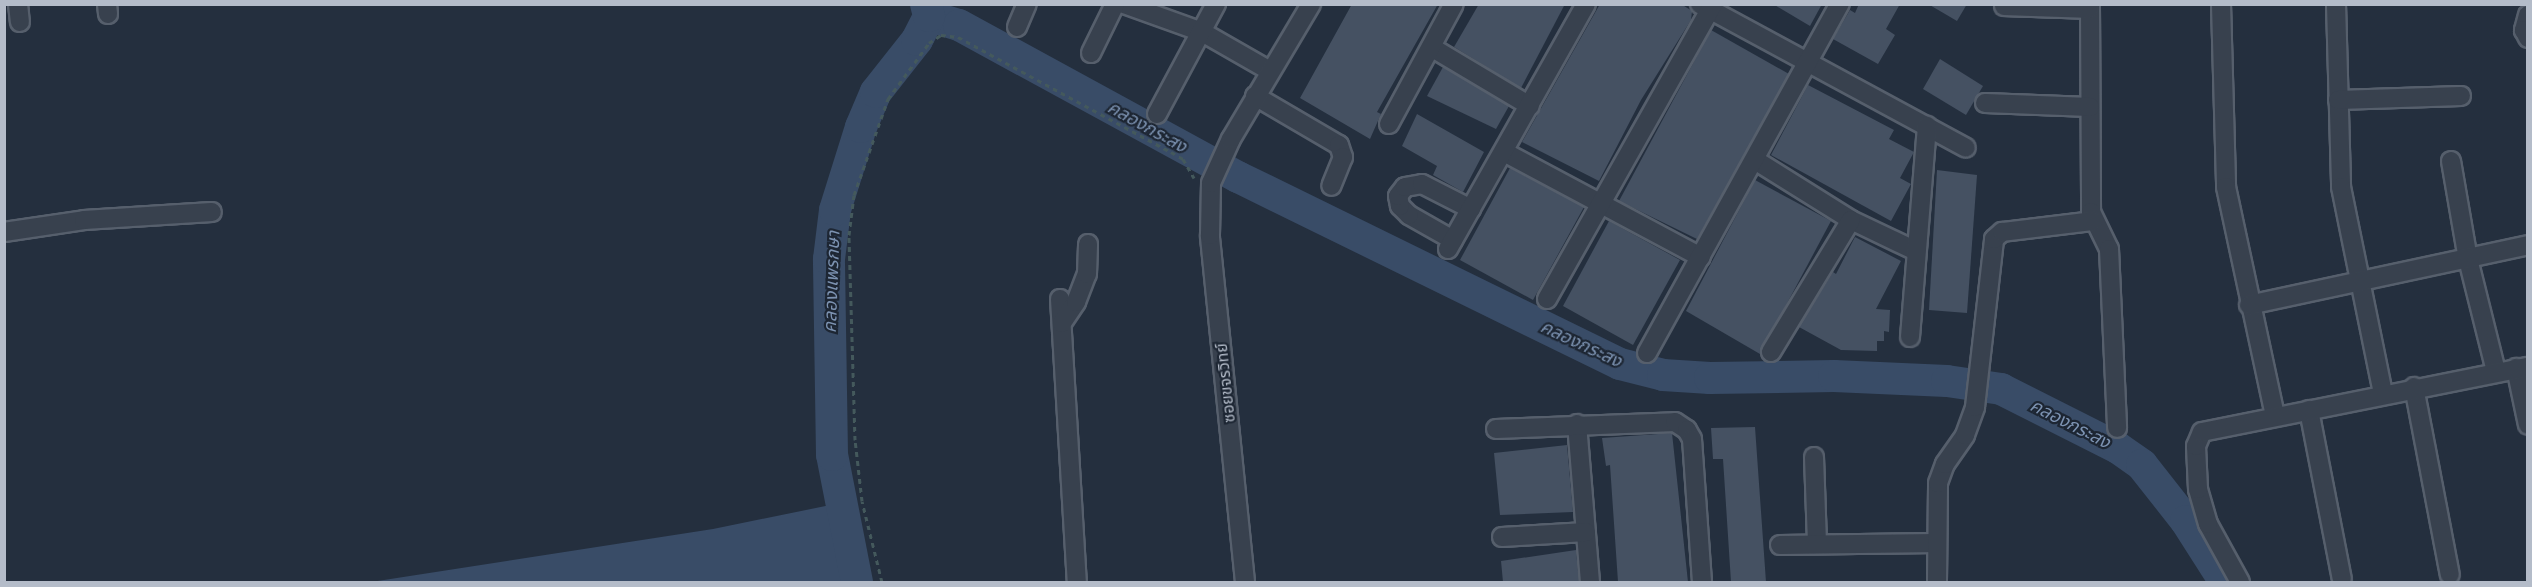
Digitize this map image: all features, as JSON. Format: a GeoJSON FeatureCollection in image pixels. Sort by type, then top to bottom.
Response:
{"type":"FeatureCollection","features":[{"type":"Feature","properties":{"kind":"street"},"geometry":{"type":"LineString","coordinates":[[1017,27],[1027,4]]}},
{"type":"Feature","properties":{"kind":"street"},"geometry":{"type":"LineString","coordinates":[[1091,53],[1115,4]]}},
{"type":"Feature","properties":{"kind":"street"},"geometry":{"type":"LineString","coordinates":[[1124,4],[1202,32],[1270,71]]}},
{"type":"Feature","properties":{"kind":"street"},"geometry":{"type":"LineString","coordinates":[[1157,114],[1216,4]]}},
{"type":"Feature","properties":{"kind":"street"},"geometry":{"type":"LineString","coordinates":[[1203,181],[1231,139],[1311,4]]}},
{"type":"Feature","properties":{"kind":"street"},"geometry":{"type":"LineString","coordinates":[[1389,124],[1454,4]]}},
{"type":"Feature","properties":{"kind":"street"},"geometry":{"type":"LineString","coordinates":[[1471,209],[1422,184],[1405,187],[1398,196],[1400,206],[1409,215],[1451,244],[1530,106],[1586,4]]}},
{"type":"Feature","properties":{"kind":"street"},"geometry":{"type":"LineString","coordinates":[[1647,353],[1840,4]]}},
{"type":"Feature","properties":{"kind":"street"},"geometry":{"type":"LineString","coordinates":[[2221,4],[2226,187],[2249,305],[2275,416]]}},
{"type":"Feature","properties":{"kind":"street"},"geometry":{"type":"LineString","coordinates":[[2336,4],[2341,187],[2383,394]]}},
{"type":"Feature","properties":{"kind":"street"},"geometry":{"type":"LineString","coordinates":[[1547,299],[1708,6],[1807,65],[1966,148]]}},
{"type":"Feature","properties":{"kind":"street"},"geometry":{"type":"LineString","coordinates":[[2004,6],[2090,7],[2093,221],[2109,249],[2117,428]]}},
{"type":"Feature","properties":{"kind":"street"},"geometry":{"type":"LineString","coordinates":[[2528,15],[2524,30],[2528,39]]}},
{"type":"Feature","properties":{"kind":"street"},"geometry":{"type":"LineString","coordinates":[[1431,47],[1530,106]]}},
{"type":"Feature","properties":{"kind":"street"},"geometry":{"type":"LineString","coordinates":[[1255,96],[1339,145],[1343,157],[1331,186]]}},
{"type":"Feature","properties":{"kind":"street"},"geometry":{"type":"LineString","coordinates":[[2338,100],[2461,96]]}},
{"type":"Feature","properties":{"kind":"street"},"geometry":{"type":"LineString","coordinates":[[1986,103],[2090,107]]}},
{"type":"Feature","properties":{"kind":"street"},"geometry":{"type":"LineString","coordinates":[[1910,337],[1914,250],[1927,126]]}},
{"type":"Feature","properties":{"kind":"street"},"geometry":{"type":"LineString","coordinates":[[1504,152],[1701,257]]}},
{"type":"Feature","properties":{"kind":"street"},"geometry":{"type":"LineString","coordinates":[[1755,160],[1851,220],[1914,250]]}},
{"type":"Feature","properties":{"kind":"street"},"geometry":{"type":"LineString","coordinates":[[2451,161],[2468,259],[2496,371]]}},
{"type":"Feature","properties":{"kind":"street","name":"ซอยขจรวิทย์"},"geometry":{"type":"LineString","coordinates":[[1203,181],[1245,582]]}},
{"type":"Feature","properties":{"kind":"street"},"geometry":{"type":"LineString","coordinates":[[4,232],[84,220],[213,212]]}},
{"type":"Feature","properties":{"kind":"street"},"geometry":{"type":"LineString","coordinates":[[1771,352],[1851,220]]}},
{"type":"Feature","properties":{"kind":"street"},"geometry":{"type":"LineString","coordinates":[[1937,582],[1938,483],[1945,465],[1965,435],[1975,407],[1982,368],[1997,234],[2093,221]]}},
{"type":"Feature","properties":{"kind":"street"},"geometry":{"type":"LineString","coordinates":[[1062,323],[1076,302],[1087,274],[1088,244]]}},
{"type":"Feature","properties":{"kind":"street"},"geometry":{"type":"LineString","coordinates":[[2249,305],[2528,245]]}},
{"type":"Feature","properties":{"kind":"street"},"geometry":{"type":"LineString","coordinates":[[1060,300],[1077,582]]}},
{"type":"Feature","properties":{"kind":"street"},"geometry":{"type":"LineString","coordinates":[[2240,582],[2208,524],[2198,489],[2196,446],[2202,432],[2210,428],[2309,410],[2414,387],[2522,368],[2528,425]]}},
{"type":"Feature","properties":{"kind":"street"},"geometry":{"type":"LineString","coordinates":[[2414,387],[2450,575]]}},
{"type":"Feature","properties":{"kind":"street"},"geometry":{"type":"LineString","coordinates":[[2309,410],[2342,579]]}},
{"type":"Feature","properties":{"kind":"street"},"geometry":{"type":"LineString","coordinates":[[1497,429],[1577,424],[1675,422],[1687,429],[1692,439],[1702,582]]}},
{"type":"Feature","properties":{"kind":"street"},"geometry":{"type":"LineString","coordinates":[[1577,424],[1590,582]]}},
{"type":"Feature","properties":{"kind":"street"},"geometry":{"type":"LineString","coordinates":[[1814,457],[1816,544]]}},
{"type":"Feature","properties":{"kind":"street"},"geometry":{"type":"LineString","coordinates":[[1502,537],[1586,532]]}},
{"type":"Feature","properties":{"kind":"street"},"geometry":{"type":"LineString","coordinates":[[1780,545],[1937,543]]}},
{"type":"Feature","properties":{"kind":"path"},"geometry":{"type":"LineString","coordinates":[[882,582],[862,501],[855,440],[849,234],[854,195],[888,99],[929,43],[940,35],[958,37],[1172,152],[1183,159],[1203,181]]}},
{"type":"Feature","properties":{"kind":"water"},"geometry":{"type":"Polygon","coordinates":[[[850,501],[867,582],[371,582],[713,529],[850,501]]]}},
{"type":"Feature","properties":{"kind":"building"},"geometry":{"type":"Polygon","coordinates":[[[1352,4],[1438,4],[1377,112],[1381,114],[1370,139],[1300,98],[1352,4]]]}},
{"type":"Feature","properties":{"kind":"building"},"geometry":{"type":"Polygon","coordinates":[[[1479,4],[1565,4],[1521,88],[1454,47],[1479,4]]]}},
{"type":"Feature","properties":{"kind":"building"},"geometry":{"type":"Polygon","coordinates":[[[1600,4],[1681,4],[1692,11],[1691,20],[1641,100],[1599,181],[1522,142],[1600,4]]]}},
{"type":"Feature","properties":{"kind":"building"},"geometry":{"type":"Polygon","coordinates":[[[1773,4],[1822,4],[1810,26],[1773,4]]]}},
{"type":"Feature","properties":{"kind":"building"},"geometry":{"type":"Polygon","coordinates":[[[1859,4],[1900,4],[1886,29],[1895,35],[1878,64],[1833,39],[1850,10],[1855,13],[1859,4]]]}},
{"type":"Feature","properties":{"kind":"building"},"geometry":{"type":"Polygon","coordinates":[[[1928,4],[1967,4],[1957,21],[1928,4]]]}},
{"type":"Feature","properties":{"kind":"building"},"geometry":{"type":"Polygon","coordinates":[[[1711,30],[1789,74],[1697,239],[1619,201],[1711,30]]]}},
{"type":"Feature","properties":{"kind":"building"},"geometry":{"type":"Polygon","coordinates":[[[1940,59],[1983,86],[1966,115],[1923,89],[1940,59]]]}},
{"type":"Feature","properties":{"kind":"building"},"geometry":{"type":"Polygon","coordinates":[[[1443,67],[1509,106],[1496,129],[1427,96],[1443,67]]]}},
{"type":"Feature","properties":{"kind":"building"},"geometry":{"type":"Polygon","coordinates":[[[1808,85],[1894,130],[1889,139],[1914,152],[1900,178],[1911,184],[1891,221],[1771,155],[1808,85]]]}},
{"type":"Feature","properties":{"kind":"building"},"geometry":{"type":"Polygon","coordinates":[[[1417,114],[1484,152],[1463,192],[1433,175],[1437,166],[1402,146],[1417,114]]]}},
{"type":"Feature","properties":{"kind":"building"},"geometry":{"type":"Polygon","coordinates":[[[1510,168],[1584,207],[1533,300],[1460,260],[1510,168]]]}},
{"type":"Feature","properties":{"kind":"building"},"geometry":{"type":"Polygon","coordinates":[[[1937,170],[1977,175],[1967,313],[1929,310],[1937,170]]]}},
{"type":"Feature","properties":{"kind":"building"},"geometry":{"type":"Polygon","coordinates":[[[1755,180],[1831,221],[1760,354],[1686,311],[1755,180]]]}},
{"type":"Feature","properties":{"kind":"building"},"geometry":{"type":"Polygon","coordinates":[[[1609,221],[1680,260],[1633,345],[1563,306],[1609,221]]]}},
{"type":"Feature","properties":{"kind":"building"},"geometry":{"type":"Polygon","coordinates":[[[1855,237],[1901,261],[1876,309],[1890,310],[1889,332],[1884,331],[1884,341],[1877,341],[1877,351],[1841,350],[1799,327],[1833,272],[1836,274],[1855,237]]]}},
{"type":"Feature","properties":{"kind":"building"},"geometry":{"type":"Polygon","coordinates":[[[1755,427],[1766,582],[1731,582],[1723,459],[1713,459],[1711,428],[1755,427]]]}},
{"type":"Feature","properties":{"kind":"building"},"geometry":{"type":"Polygon","coordinates":[[[1672,433],[1688,582],[1618,582],[1610,465],[1606,466],[1602,438],[1672,433]]]}},
{"type":"Feature","properties":{"kind":"building"},"geometry":{"type":"Polygon","coordinates":[[[1567,445],[1573,512],[1500,515],[1494,453],[1567,445]]]}},
{"type":"Feature","properties":{"kind":"building"},"geometry":{"type":"Polygon","coordinates":[[[1576,550],[1579,582],[1503,582],[1501,561],[1576,550]]]}},
{"type":"Feature","properties":{"kind":"waterway","name":"คลองแพรกษา"},"geometry":{"type":"LineString","coordinates":[[857,582],[832,455],[829,259],[835,210],[861,127],[876,92],[917,40],[929,16],[926,4]]}},
{"type":"Feature","properties":{"kind":"waterway","name":"คลองกระสง"},"geometry":{"type":"LineString","coordinates":[[929,16],[959,25],[1238,177],[1620,364],[1663,375],[1710,378],[1834,376],[1947,381],[2001,389],[2118,448],[2142,465],[2186,521],[2225,582]]}}]}
